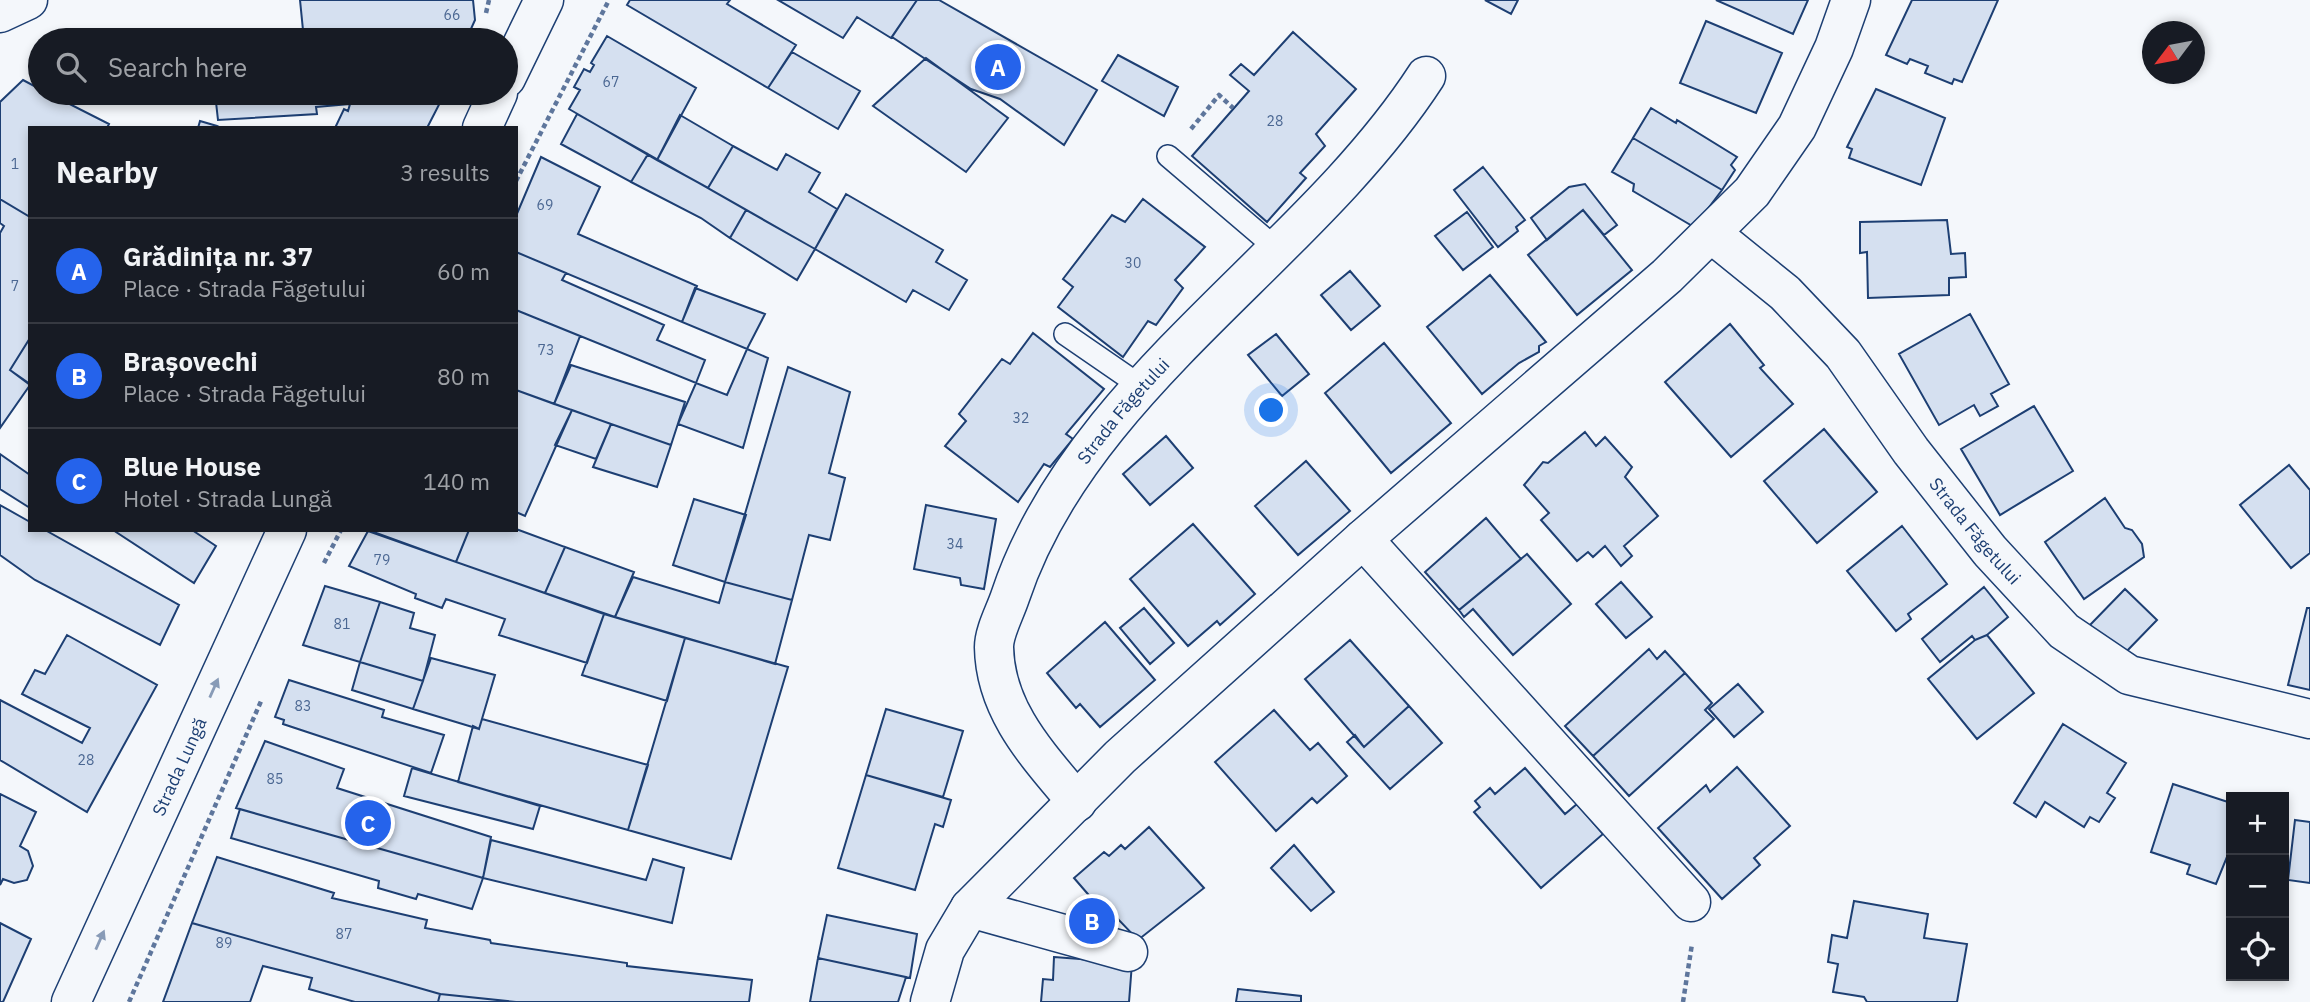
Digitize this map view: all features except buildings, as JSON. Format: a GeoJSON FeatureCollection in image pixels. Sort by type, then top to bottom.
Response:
{"type":"FeatureCollection","features":[{"type":"Feature","properties":{"kind":"street"},"geometry":{"type":"LineString","coordinates":[[0,13],[29,0]]}},
{"type":"Feature","properties":{"kind":"street"},"geometry":{"type":"LineString","coordinates":[[518,53],[544,0]]}},
{"type":"Feature","properties":{"kind":"street"},"geometry":{"type":"LineString","coordinates":[[930,1002],[945,950],[970,908],[1120,757],[1363,539],[1712,234],[1752,192],[1797,127],[1834,48],[1851,0]]}},
{"type":"Feature","properties":{"kind":"street","name":"Strada Făgetului"},"geometry":{"type":"LineString","coordinates":[[1077,802],[1027,741],[1002,699],[994,645],[1015,580],[1037,533],[1077,468],[1142,387],[1345,179],[1402,113],[1426,76]]}},
{"type":"Feature","properties":{"kind":"street"},"geometry":{"type":"LineString","coordinates":[[483,126],[493,105]]}},
{"type":"Feature","properties":{"kind":"street","name":"Strada Făgetului"},"geometry":{"type":"LineString","coordinates":[[1712,234],[1785,293],[1843,354],[1911,451],[1990,551],[2064,631],[2129,675],[2310,719]]}},
{"type":"Feature","properties":{"kind":"street","name":"Strada Lungă"},"geometry":{"type":"LineString","coordinates":[[71,1002],[286,532]]}},
{"type":"Feature","properties":{"kind":"street"},"geometry":{"type":"LineString","coordinates":[[1363,539],[1691,902]]}},
{"type":"Feature","properties":{"kind":"street"},"geometry":{"type":"LineString","coordinates":[[970,908],[1129,952]]}},
{"type":"Feature","properties":{"kind":"lane"},"geometry":{"type":"LineString","coordinates":[[1168,156],[1277,249]]}},
{"type":"Feature","properties":{"kind":"lane"},"geometry":{"type":"LineString","coordinates":[[1065,334],[1142,387]]}},
{"type":"Feature","properties":{"kind":"path"},"geometry":{"type":"LineString","coordinates":[[518,177],[608,0]]}},
{"type":"Feature","properties":{"kind":"path"},"geometry":{"type":"LineString","coordinates":[[1168,156],[1219,95],[1233,108]]}},
{"type":"Feature","properties":{"kind":"path"},"geometry":{"type":"LineString","coordinates":[[324,565],[340,532]]}},
{"type":"Feature","properties":{"kind":"path"},"geometry":{"type":"LineString","coordinates":[[129,1002],[267,687]]}},
{"type":"Feature","properties":{"kind":"path"},"geometry":{"type":"LineString","coordinates":[[1683,1002],[1692,945],[1691,902]]}},
{"type":"Feature","properties":{"kind":"place","name":"Grădinița nr. 37"},"geometry":{"type":"Point","coordinates":[998,67]}},
{"type":"Feature","properties":{"kind":"place","name":"Blue House"},"geometry":{"type":"Point","coordinates":[368,823]}},
{"type":"Feature","properties":{"kind":"place","name":"Brașovechi"},"geometry":{"type":"Point","coordinates":[1092,921]}}]}
